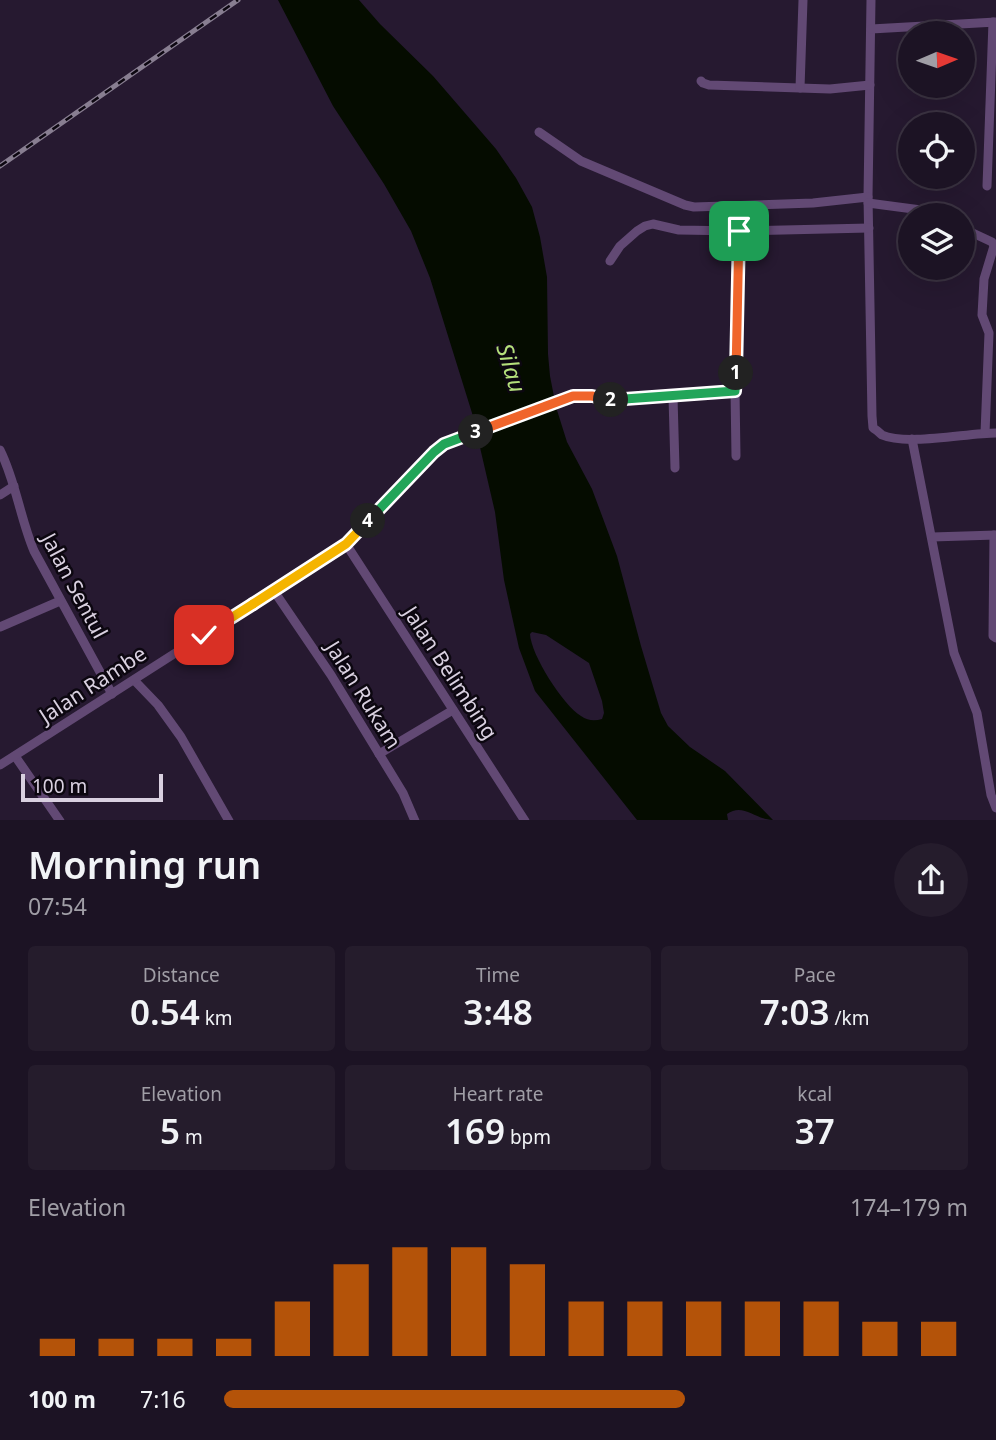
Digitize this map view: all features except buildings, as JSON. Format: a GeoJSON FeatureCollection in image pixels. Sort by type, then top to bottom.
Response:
{"type":"FeatureCollection","features":[{"type":"Feature","properties":{"kind":"street"},"geometry":{"type":"LineString","coordinates":[[800,88],[803,0]]}},
{"type":"Feature","properties":{"kind":"street"},"geometry":{"type":"LineString","coordinates":[[871,0],[868,200],[873,428],[881,435],[912,439],[996,433]]}},
{"type":"Feature","properties":{"kind":"street"},"geometry":{"type":"LineString","coordinates":[[871,29],[994,22],[987,186]]}},
{"type":"Feature","properties":{"kind":"street"},"geometry":{"type":"LineString","coordinates":[[701,81],[709,85],[830,89],[870,85]]}},
{"type":"Feature","properties":{"kind":"street"},"geometry":{"type":"LineString","coordinates":[[539,132],[581,161],[694,207],[868,200],[898,206]]}},
{"type":"Feature","properties":{"kind":"street"},"geometry":{"type":"LineString","coordinates":[[610,261],[620,246],[645,226],[653,224],[679,230],[869,228]]}},
{"type":"Feature","properties":{"kind":"street"},"geometry":{"type":"LineString","coordinates":[[736,456],[739,231]]}},
{"type":"Feature","properties":{"kind":"street"},"geometry":{"type":"LineString","coordinates":[[975,234],[995,246],[984,279],[982,315],[989,332],[985,433]]}},
{"type":"Feature","properties":{"kind":"street","name":"Jalan Rambe"},"geometry":{"type":"LineString","coordinates":[[0,765],[346,544],[444,444],[573,396],[613,400],[735,391]]}},
{"type":"Feature","properties":{"kind":"street"},"geometry":{"type":"LineString","coordinates":[[673,397],[675,468]]}},
{"type":"Feature","properties":{"kind":"street"},"geometry":{"type":"LineString","coordinates":[[912,439],[954,653],[979,720],[991,795],[996,808]]}},
{"type":"Feature","properties":{"kind":"street","name":"Jalan Sentul"},"geometry":{"type":"LineString","coordinates":[[0,450],[14,486],[27,536],[112,694]]}},
{"type":"Feature","properties":{"kind":"street"},"geometry":{"type":"LineString","coordinates":[[0,495],[14,486]]}},
{"type":"Feature","properties":{"kind":"street"},"geometry":{"type":"LineString","coordinates":[[932,537],[995,536],[993,636],[996,638]]}},
{"type":"Feature","properties":{"kind":"street","name":"Jalan Belimbing"},"geometry":{"type":"LineString","coordinates":[[346,544],[524,820]]}},
{"type":"Feature","properties":{"kind":"street","name":"Jalan Rukam"},"geometry":{"type":"LineString","coordinates":[[274,591],[331,675],[403,793],[415,820]]}},
{"type":"Feature","properties":{"kind":"street"},"geometry":{"type":"LineString","coordinates":[[0,627],[60,601]]}},
{"type":"Feature","properties":{"kind":"street"},"geometry":{"type":"LineString","coordinates":[[134,680],[158,705],[181,737],[228,820]]}},
{"type":"Feature","properties":{"kind":"street"},"geometry":{"type":"LineString","coordinates":[[379,754],[453,710]]}},
{"type":"Feature","properties":{"kind":"street"},"geometry":{"type":"LineString","coordinates":[[15,755],[59,820]]}},
{"type":"Feature","properties":{"kind":"water","name":"Silau"},"geometry":{"type":"Polygon","coordinates":[[[278,0],[359,0],[433,76],[496,149],[516,178],[532,207],[547,277],[548,354],[556,407],[567,442],[592,489],[617,556],[661,713],[668,726],[690,747],[725,771],[773,820],[739,810],[727,814],[728,820],[637,820],[535,691],[519,648],[504,580],[495,512],[472,413],[430,278],[411,231],[333,106],[278,0]],[[532,632],[530,634],[536,654],[549,679],[566,702],[581,716],[592,720],[602,719],[602,701],[589,663],[546,635],[532,632]]]}},
{"type":"Feature","properties":{"kind":"railway"},"geometry":{"type":"LineString","coordinates":[[0,166],[238,0]]}},
{"type":"Feature","properties":{"kind":"route"},"geometry":{"type":"LineString","coordinates":[[204,635],[346,544],[444,444],[573,396],[613,400],[735,391],[739,231]]}}]}
